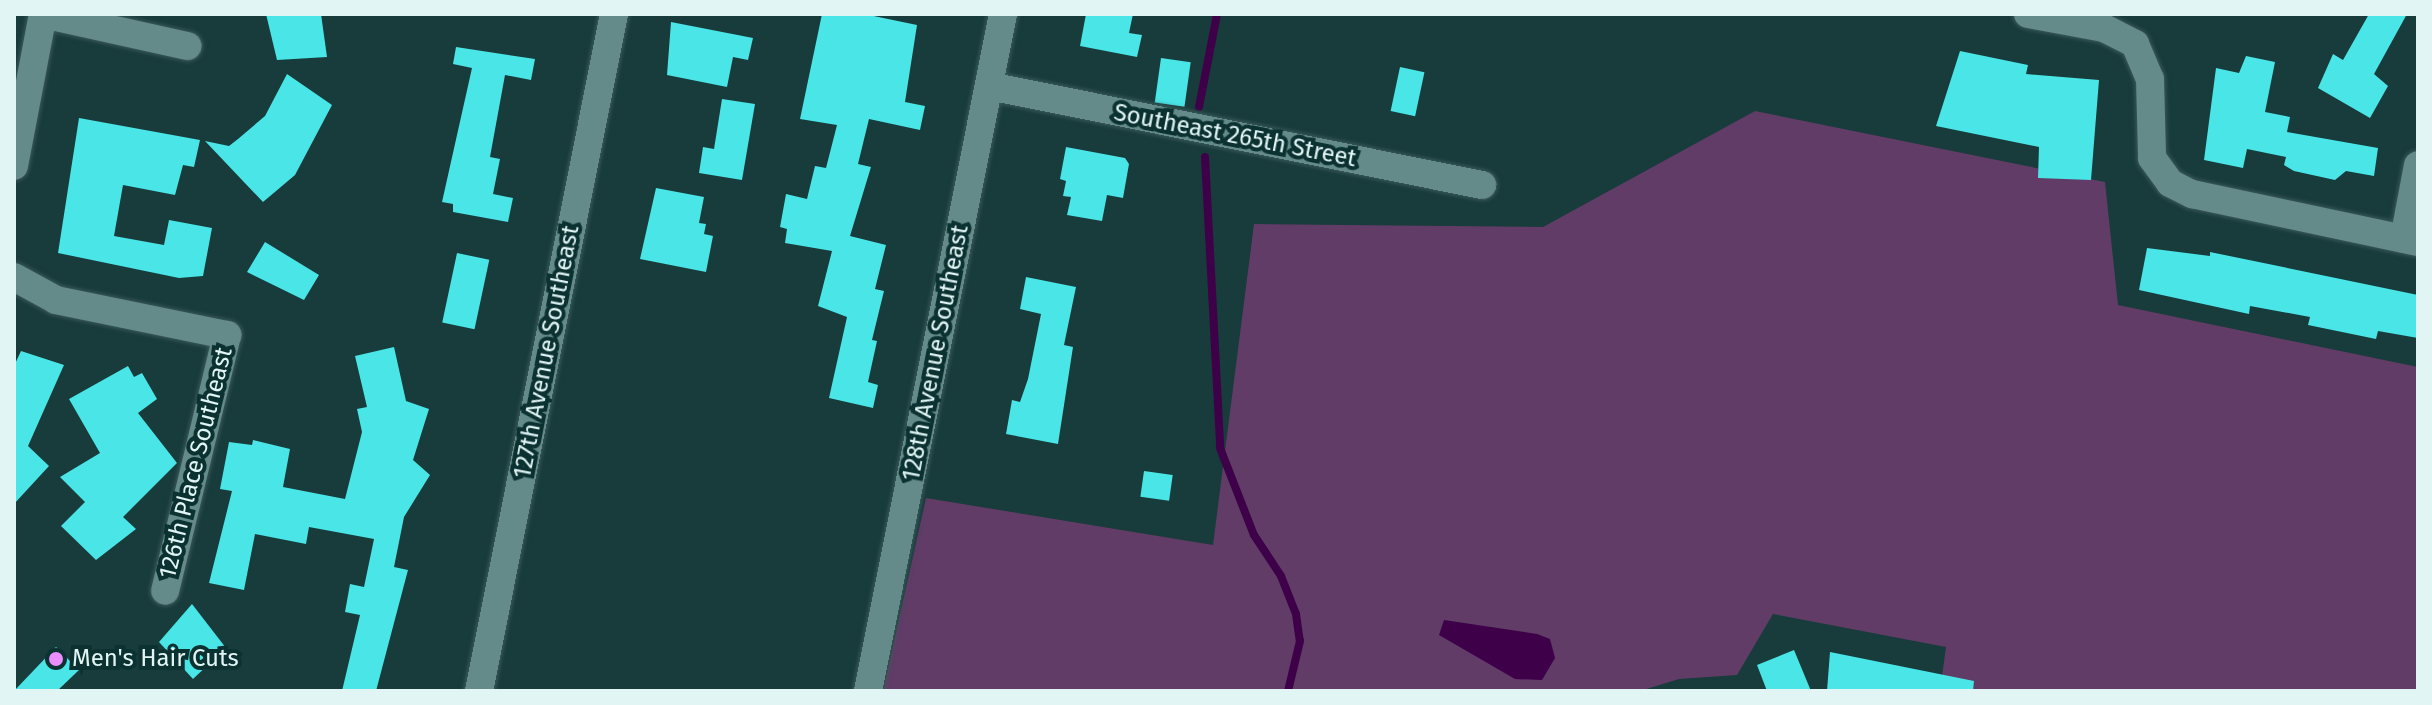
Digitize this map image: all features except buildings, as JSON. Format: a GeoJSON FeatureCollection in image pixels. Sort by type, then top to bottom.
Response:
{"type":"FeatureCollection","features":[{"type":"Feature","properties":{"kind":"street"},"geometry":{"type":"LineString","coordinates":[[14,166],[43,14],[187,46]]}},
{"type":"Feature","properties":{"kind":"street","name":"127th Avenue Southeast"},"geometry":{"type":"LineString","coordinates":[[479,691],[614,14]]}},
{"type":"Feature","properties":{"kind":"street","name":"128th Avenue Southeast"},"geometry":{"type":"LineString","coordinates":[[868,691],[1003,14]]}},
{"type":"Feature","properties":{"kind":"street"},"geometry":{"type":"LineString","coordinates":[[2028,14],[2104,28],[2135,44],[2150,79],[2152,158],[2170,183],[2192,194],[2411,241],[2418,165]]}},
{"type":"Feature","properties":{"kind":"street","name":"Southeast 265th Street"},"geometry":{"type":"LineString","coordinates":[[989,86],[1482,185]]}},
{"type":"Feature","properties":{"kind":"street","name":"126th Place Southeast"},"geometry":{"type":"LineString","coordinates":[[14,277],[56,300],[227,335],[165,591]]}},
{"type":"Feature","properties":{"kind":"shaded area"},"geometry":{"type":"Polygon","coordinates":[[[1755,111],[2105,182],[2118,305],[2418,367],[2418,691],[1940,691],[1946,647],[1773,614],[1737,675],[1679,679],[1640,691],[883,691],[926,498],[1213,545],[1254,224],[1543,227],[1755,111]]]}},
{"type":"Feature","properties":{"kind":"shaded area"},"geometry":{"type":"Polygon","coordinates":[[[1444,620],[1537,634],[1550,639],[1555,658],[1542,680],[1515,679],[1439,635],[1444,620]]]}},
{"type":"Feature","properties":{"kind":"waterway"},"geometry":{"type":"LineString","coordinates":[[1199,107],[1217,14]]}},
{"type":"Feature","properties":{"kind":"waterway"},"geometry":{"type":"LineString","coordinates":[[1205,157],[1220,448],[1254,535],[1281,576],[1296,614],[1300,641],[1288,691]]}},
{"type":"Feature","properties":{"kind":"place","name":"Men's Hair Cuts"},"geometry":{"type":"Point","coordinates":[56,659]}}]}
